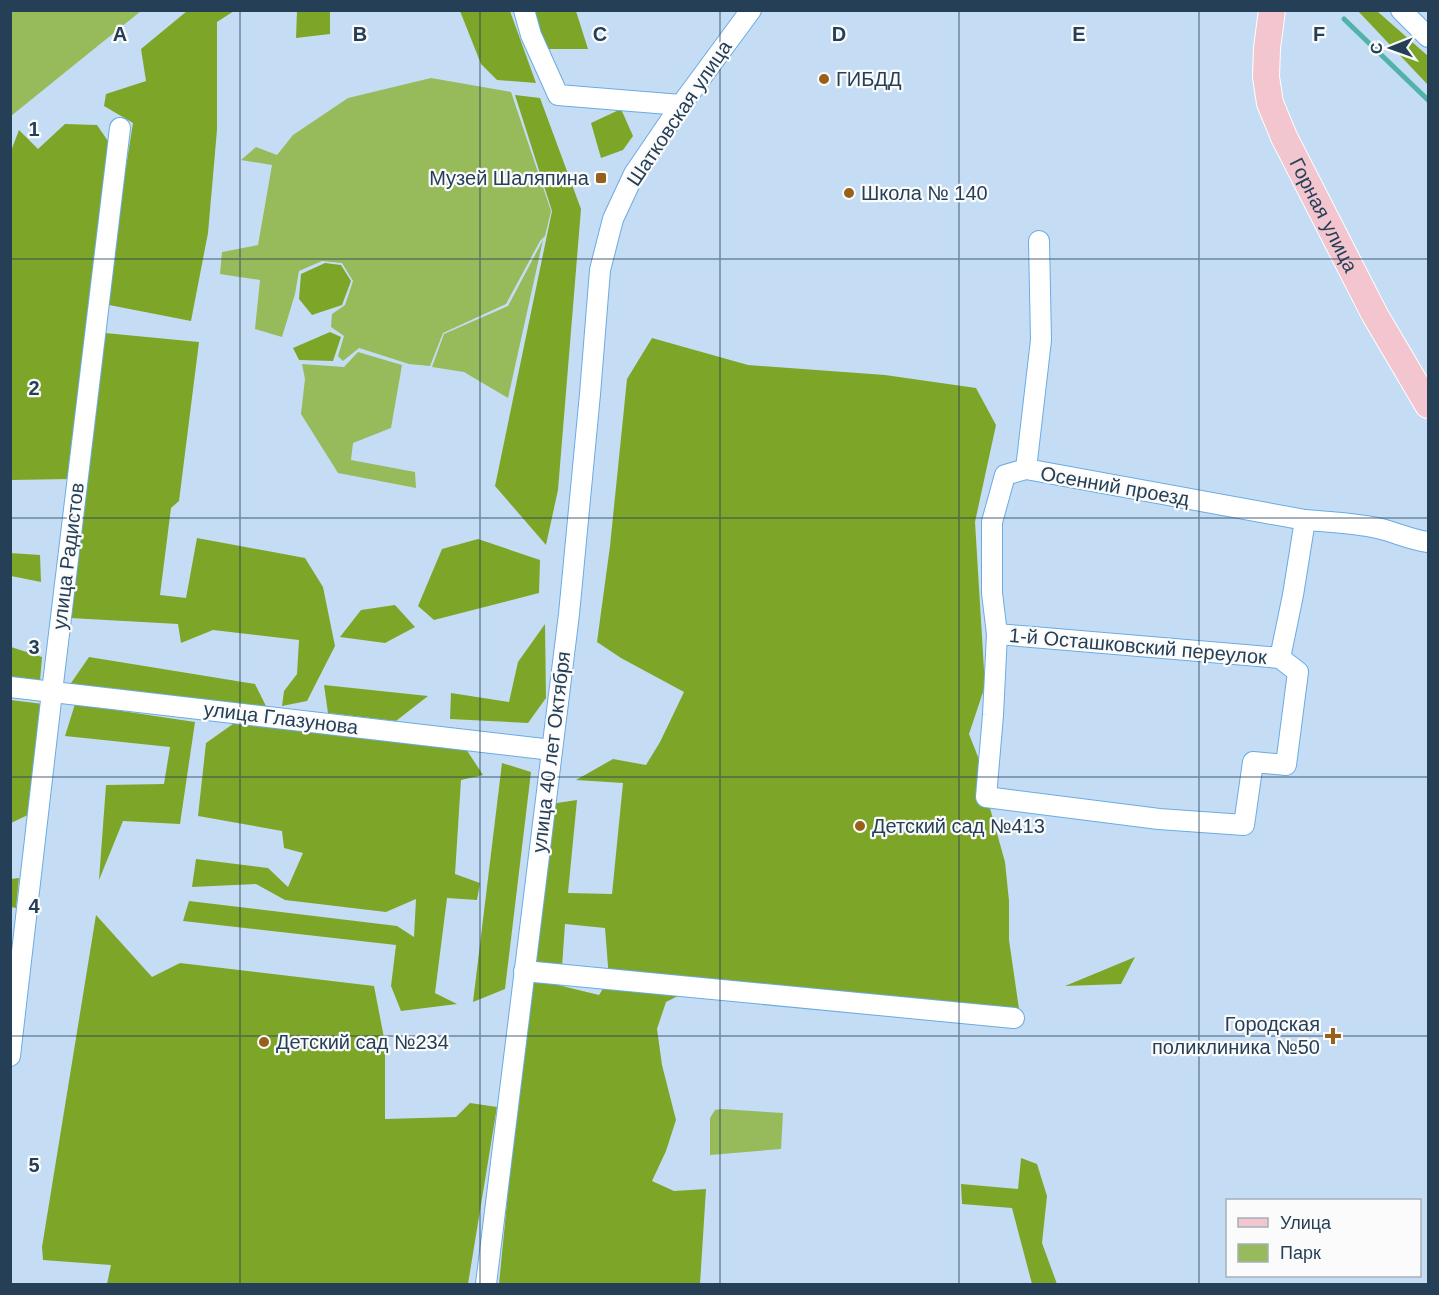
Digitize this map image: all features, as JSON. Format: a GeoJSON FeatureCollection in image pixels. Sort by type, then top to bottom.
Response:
{"type":"FeatureCollection","features":[{"type":"Feature","properties":{"kind":"main road","name":"Горная улица"},"geometry":{"type":"LineString","coordinates":[[1272,10],[1266,77],[1270,103],[1284,137],[1375,315],[1428,405]]}},
{"type":"Feature","properties":{"kind":"street"},"geometry":{"type":"LineString","coordinates":[[524,10],[531,35],[558,95],[681,105]]}},
{"type":"Feature","properties":{"kind":"street","name":"Шатковская улица"},"geometry":{"type":"LineString","coordinates":[[613,219],[634,174],[681,105],[751,10]]}},
{"type":"Feature","properties":{"kind":"street"},"geometry":{"type":"LineString","coordinates":[[1401,10],[1428,37]]}},
{"type":"Feature","properties":{"kind":"street","name":"улица Радистов"},"geometry":{"type":"LineString","coordinates":[[10,1056],[120,129]]}},
{"type":"Feature","properties":{"kind":"street","name":"улица 40 лет Октября"},"geometry":{"type":"LineString","coordinates":[[486,1284],[571,592],[591,394],[600,270],[613,219]]}},
{"type":"Feature","properties":{"kind":"street","name":"Осенний проезд"},"geometry":{"type":"LineString","coordinates":[[1039,241],[1041,340],[1026,470],[1305,520],[1348,523],[1428,542]]}},
{"type":"Feature","properties":{"kind":"street"},"geometry":{"type":"LineString","coordinates":[[1026,470],[1005,475],[992,522],[992,593],[997,634],[986,797],[1159,819],[1244,825],[1253,762],[1287,765],[1298,672],[1280,658],[1305,520]]}},
{"type":"Feature","properties":{"kind":"street","name":"1-й Осташковский переулок"},"geometry":{"type":"LineString","coordinates":[[997,634],[1280,658]]}},
{"type":"Feature","properties":{"kind":"street","name":"улица Глазунова"},"geometry":{"type":"LineString","coordinates":[[10,687],[552,750]]}},
{"type":"Feature","properties":{"kind":"street"},"geometry":{"type":"LineString","coordinates":[[524,971],[1014,1018]]}},
{"type":"Feature","properties":{"kind":"green space"},"geometry":{"type":"Polygon","coordinates":[[[11,10],[141,10],[141,11],[11,116],[11,10]]]}},
{"type":"Feature","properties":{"kind":"green space"},"geometry":{"type":"Polygon","coordinates":[[[187,11],[234,11],[217,22],[217,130],[208,233],[191,321],[104,304],[133,123],[104,106],[106,94],[146,81],[141,49],[187,11]]]}},
{"type":"Feature","properties":{"kind":"green space"},"geometry":{"type":"Polygon","coordinates":[[[297,11],[330,11],[330,34],[296,38],[297,11]]]}},
{"type":"Feature","properties":{"kind":"green space"},"geometry":{"type":"Polygon","coordinates":[[[460,11],[510,11],[536,83],[497,80],[481,64],[460,11]]]}},
{"type":"Feature","properties":{"kind":"green space"},"geometry":{"type":"Polygon","coordinates":[[[533,11],[576,11],[588,49],[547,49],[533,11]]]}},
{"type":"Feature","properties":{"kind":"green space"},"geometry":{"type":"Polygon","coordinates":[[[1358,11],[1377,11],[1428,56],[1428,85],[1358,11]]]}},
{"type":"Feature","properties":{"kind":"green space"},"geometry":{"type":"Polygon","coordinates":[[[431,78],[511,92],[551,211],[545,236],[540,241],[506,304],[443,333],[430,366],[409,364],[359,348],[343,361],[338,356],[344,336],[331,327],[332,314],[345,305],[353,281],[342,263],[322,261],[299,271],[295,294],[282,337],[255,329],[260,280],[220,274],[222,252],[258,245],[272,165],[241,160],[256,147],[277,155],[293,135],[348,98],[431,78]]]}},
{"type":"Feature","properties":{"kind":"green space"},"geometry":{"type":"Polygon","coordinates":[[[515,95],[540,98],[581,209],[558,490],[546,545],[495,486],[552,211],[515,95]]]}},
{"type":"Feature","properties":{"kind":"green space"},"geometry":{"type":"Polygon","coordinates":[[[621,109],[633,136],[623,150],[601,158],[591,123],[621,109]]]}},
{"type":"Feature","properties":{"kind":"green space"},"geometry":{"type":"Polygon","coordinates":[[[65,124],[97,125],[110,144],[71,479],[11,480],[11,151],[19,130],[38,149],[65,124]]]}},
{"type":"Feature","properties":{"kind":"green space"},"geometry":{"type":"Polygon","coordinates":[[[543,240],[508,398],[464,372],[432,367],[444,334],[508,306],[543,240]]]}},
{"type":"Feature","properties":{"kind":"green space"},"geometry":{"type":"Polygon","coordinates":[[[325,263],[341,265],[351,281],[342,305],[312,315],[299,299],[301,274],[325,263]]]}},
{"type":"Feature","properties":{"kind":"green space"},"geometry":{"type":"Polygon","coordinates":[[[330,332],[341,337],[333,361],[299,360],[293,348],[330,332]]]}},
{"type":"Feature","properties":{"kind":"green space"},"geometry":{"type":"Polygon","coordinates":[[[105,333],[199,342],[179,501],[171,508],[160,595],[186,598],[197,538],[305,558],[323,587],[335,646],[307,701],[282,706],[284,691],[297,674],[299,640],[213,630],[181,643],[178,624],[70,618],[105,333]]]}},
{"type":"Feature","properties":{"kind":"green space"},"geometry":{"type":"Polygon","coordinates":[[[652,338],[748,365],[885,375],[976,388],[996,425],[975,522],[985,686],[969,734],[980,762],[983,783],[1005,862],[1009,901],[1009,940],[1019,1009],[1007,1022],[684,993],[666,1002],[657,1029],[662,1065],[676,1120],[666,1151],[652,1181],[674,1191],[706,1189],[700,1284],[499,1284],[529,978],[599,995],[609,979],[605,928],[565,924],[562,967],[531,966],[550,804],[577,800],[568,893],[612,894],[623,783],[576,780],[613,759],[646,765],[684,692],[621,658],[597,642],[610,546],[627,379],[652,338]]]}},
{"type":"Feature","properties":{"kind":"green space"},"geometry":{"type":"Polygon","coordinates":[[[358,352],[402,365],[391,428],[353,443],[351,460],[415,472],[416,488],[338,473],[301,414],[305,379],[302,364],[344,367],[358,352]]]}},
{"type":"Feature","properties":{"kind":"green space"},"geometry":{"type":"Polygon","coordinates":[[[478,539],[540,560],[539,593],[434,620],[418,606],[442,549],[478,539]]]}},
{"type":"Feature","properties":{"kind":"green space"},"geometry":{"type":"Polygon","coordinates":[[[10,553],[40,555],[41,582],[11,576],[10,553]]]}},
{"type":"Feature","properties":{"kind":"green space"},"geometry":{"type":"Polygon","coordinates":[[[395,605],[415,627],[385,643],[340,637],[361,610],[395,605]]]}},
{"type":"Feature","properties":{"kind":"green space"},"geometry":{"type":"Polygon","coordinates":[[[545,624],[546,698],[528,723],[450,719],[451,693],[509,702],[518,662],[545,624]]]}},
{"type":"Feature","properties":{"kind":"green space"},"geometry":{"type":"Polygon","coordinates":[[[11,647],[42,657],[40,681],[11,677],[11,647]]]}},
{"type":"Feature","properties":{"kind":"green space"},"geometry":{"type":"Polygon","coordinates":[[[89,657],[255,684],[267,708],[69,686],[89,657]]]}},
{"type":"Feature","properties":{"kind":"green space"},"geometry":{"type":"Polygon","coordinates":[[[324,685],[428,696],[396,721],[328,713],[324,685]]]}},
{"type":"Feature","properties":{"kind":"green space"},"geometry":{"type":"Polygon","coordinates":[[[11,700],[43,704],[32,813],[11,823],[11,700]]]}},
{"type":"Feature","properties":{"kind":"green space"},"geometry":{"type":"Polygon","coordinates":[[[75,704],[195,722],[180,824],[123,821],[99,880],[106,785],[164,784],[170,747],[65,736],[75,704]]]}},
{"type":"Feature","properties":{"kind":"green space"},"geometry":{"type":"Polygon","coordinates":[[[240,719],[466,749],[483,775],[461,780],[455,874],[480,883],[477,900],[447,898],[435,993],[457,1004],[401,1011],[391,986],[396,945],[183,921],[189,901],[397,926],[414,937],[416,899],[386,912],[285,900],[256,884],[192,887],[196,859],[268,868],[288,887],[303,853],[284,848],[282,831],[198,816],[206,743],[240,719]]]}},
{"type":"Feature","properties":{"kind":"green space"},"geometry":{"type":"Polygon","coordinates":[[[502,763],[531,772],[505,989],[473,1002],[502,763]]]}},
{"type":"Feature","properties":{"kind":"green space"},"geometry":{"type":"Polygon","coordinates":[[[19,878],[16,908],[11,907],[11,879],[19,878]]]}},
{"type":"Feature","properties":{"kind":"green space"},"geometry":{"type":"Polygon","coordinates":[[[96,915],[152,977],[180,963],[374,986],[385,1043],[385,1119],[456,1117],[470,1103],[497,1107],[468,1284],[107,1284],[111,1265],[43,1260],[42,1247],[96,915]]]}},
{"type":"Feature","properties":{"kind":"green space"},"geometry":{"type":"Polygon","coordinates":[[[1135,957],[1121,984],[1065,986],[1135,957]]]}},
{"type":"Feature","properties":{"kind":"green space"},"geometry":{"type":"Polygon","coordinates":[[[715,1110],[783,1113],[781,1149],[710,1155],[710,1118],[715,1110]]]}},
{"type":"Feature","properties":{"kind":"green space"},"geometry":{"type":"Polygon","coordinates":[[[1021,1158],[1037,1164],[1047,1196],[1042,1243],[1057,1284],[1032,1284],[1012,1208],[962,1204],[961,1184],[1018,1189],[1021,1158]]]}},
{"type":"Feature","properties":{"kind":"waterway"},"geometry":{"type":"LineString","coordinates":[[1344,19],[1428,100]]}},
{"type":"Feature","properties":{"kind":"place","name":"ГИБДД"},"geometry":{"type":"Point","coordinates":[824,79]}},
{"type":"Feature","properties":{"kind":"place","name":"Музей Шаляпина"},"geometry":{"type":"Point","coordinates":[601,178]}},
{"type":"Feature","properties":{"kind":"place","name":"Школа № 140"},"geometry":{"type":"Point","coordinates":[849,193]}},
{"type":"Feature","properties":{"kind":"place","name":"Детский сад №413"},"geometry":{"type":"Point","coordinates":[860,826]}},
{"type":"Feature","properties":{"kind":"place","name":"Городская поликлиника №50"},"geometry":{"type":"Point","coordinates":[1333,1036]}},
{"type":"Feature","properties":{"kind":"place","name":"Детский сад №234"},"geometry":{"type":"Point","coordinates":[264,1042]}}]}
